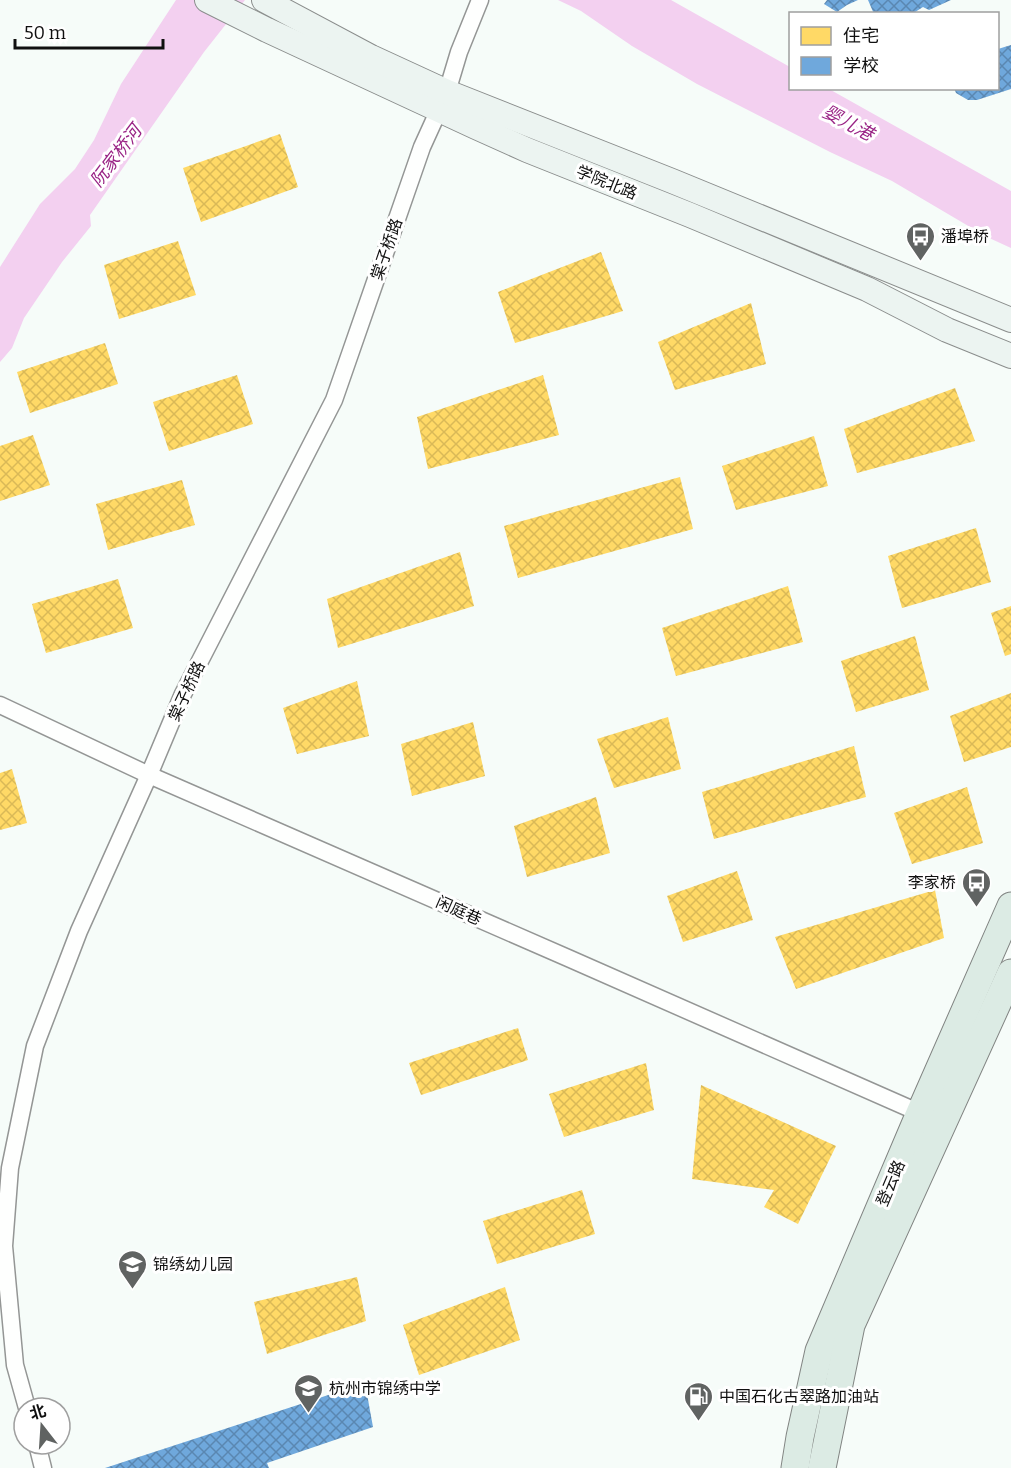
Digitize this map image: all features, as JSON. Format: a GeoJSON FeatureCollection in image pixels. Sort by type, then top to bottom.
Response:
{"type":"FeatureCollection","features":[{"type":"Feature","properties":{"kind":"main road","name":"学院北路"},"geometry":{"type":"LineString","coordinates":[[207,0],[267,30],[443,101],[672,181],[1011,320]]}},
{"type":"Feature","properties":{"kind":"main road","name":"学院北路"},"geometry":{"type":"LineString","coordinates":[[274,5],[371,57],[527,150],[867,289],[948,330],[1011,356]]}},
{"type":"Feature","properties":{"kind":"main road","name":"登云路"},"geometry":{"type":"LineString","coordinates":[[795,1468],[819,1350],[1011,906]]}},
{"type":"Feature","properties":{"kind":"main road","name":"登云路"},"geometry":{"type":"LineString","coordinates":[[822,1468],[850,1326],[1011,973]]}},
{"type":"Feature","properties":{"kind":"street","name":"棠子桥路"},"geometry":{"type":"LineString","coordinates":[[24,1396],[15,1365],[4,1245],[10,1168],[35,1046],[79,931],[183,694],[334,400],[422,147],[443,101],[459,52],[480,0]]}},
{"type":"Feature","properties":{"kind":"street","name":"闲庭巷"},"geometry":{"type":"LineString","coordinates":[[0,705],[149,775],[920,1113]]}},
{"type":"Feature","properties":{"kind":"water","name":"阮家桥河"},"geometry":{"type":"Polygon","coordinates":[[[176,0],[245,0],[204,52],[90,215],[91,226],[62,262],[24,318],[12,348],[0,362],[0,267],[40,204],[75,169],[94,140],[121,84],[176,0]]]}},
{"type":"Feature","properties":{"kind":"water","name":"婴儿港"},"geometry":{"type":"Polygon","coordinates":[[[558,0],[671,0],[789,66],[789,90],[831,90],[1011,191],[1011,248],[987,237],[892,181],[697,84],[632,46],[581,11],[558,0]]]}},
{"type":"Feature","properties":{"kind":"building: 住宅"},"geometry":{"type":"Polygon","coordinates":[[[280,134],[298,187],[201,222],[183,168],[280,134]]]}},
{"type":"Feature","properties":{"kind":"building: 住宅"},"geometry":{"type":"Polygon","coordinates":[[[178,241],[196,295],[119,319],[104,265],[178,241]]]}},
{"type":"Feature","properties":{"kind":"building: 住宅"},"geometry":{"type":"Polygon","coordinates":[[[601,252],[623,311],[515,343],[498,292],[601,252]]]}},
{"type":"Feature","properties":{"kind":"building: 住宅"},"geometry":{"type":"Polygon","coordinates":[[[751,303],[766,364],[675,390],[658,342],[751,303]]]}},
{"type":"Feature","properties":{"kind":"building: 住宅"},"geometry":{"type":"Polygon","coordinates":[[[105,343],[118,384],[30,413],[17,372],[105,343]]]}},
{"type":"Feature","properties":{"kind":"building: 住宅"},"geometry":{"type":"Polygon","coordinates":[[[237,375],[253,424],[169,451],[153,402],[237,375]]]}},
{"type":"Feature","properties":{"kind":"building: 住宅"},"geometry":{"type":"Polygon","coordinates":[[[543,375],[559,435],[428,469],[417,417],[543,375]]]}},
{"type":"Feature","properties":{"kind":"building: 住宅"},"geometry":{"type":"Polygon","coordinates":[[[955,388],[975,441],[857,473],[844,429],[955,388]]]}},
{"type":"Feature","properties":{"kind":"building: 住宅"},"geometry":{"type":"Polygon","coordinates":[[[33,435],[50,485],[0,501],[0,446],[33,435]]]}},
{"type":"Feature","properties":{"kind":"building: 住宅"},"geometry":{"type":"Polygon","coordinates":[[[814,436],[828,486],[736,510],[722,466],[814,436]]]}},
{"type":"Feature","properties":{"kind":"building: 住宅"},"geometry":{"type":"Polygon","coordinates":[[[680,477],[693,529],[518,578],[504,526],[680,477]]]}},
{"type":"Feature","properties":{"kind":"building: 住宅"},"geometry":{"type":"Polygon","coordinates":[[[182,480],[195,525],[108,550],[96,504],[182,480]]]}},
{"type":"Feature","properties":{"kind":"building: 住宅"},"geometry":{"type":"Polygon","coordinates":[[[976,528],[991,582],[902,608],[888,556],[976,528]]]}},
{"type":"Feature","properties":{"kind":"building: 住宅"},"geometry":{"type":"Polygon","coordinates":[[[460,552],[474,606],[338,648],[327,599],[460,552]]]}},
{"type":"Feature","properties":{"kind":"building: 住宅"},"geometry":{"type":"Polygon","coordinates":[[[118,579],[133,628],[46,653],[32,604],[118,579]]]}},
{"type":"Feature","properties":{"kind":"building: 住宅"},"geometry":{"type":"Polygon","coordinates":[[[788,586],[803,642],[676,676],[662,628],[788,586]]]}},
{"type":"Feature","properties":{"kind":"building: 住宅"},"geometry":{"type":"Polygon","coordinates":[[[1011,606],[1011,654],[1005,656],[991,613],[1011,606]]]}},
{"type":"Feature","properties":{"kind":"building: 住宅"},"geometry":{"type":"Polygon","coordinates":[[[915,636],[929,690],[856,712],[841,661],[915,636]]]}},
{"type":"Feature","properties":{"kind":"building: 住宅"},"geometry":{"type":"Polygon","coordinates":[[[357,681],[369,736],[297,754],[283,708],[357,681]]]}},
{"type":"Feature","properties":{"kind":"building: 住宅"},"geometry":{"type":"Polygon","coordinates":[[[1011,693],[1011,747],[964,762],[950,716],[1011,693]]]}},
{"type":"Feature","properties":{"kind":"building: 住宅"},"geometry":{"type":"Polygon","coordinates":[[[668,717],[681,769],[614,788],[597,739],[668,717]]]}},
{"type":"Feature","properties":{"kind":"building: 住宅"},"geometry":{"type":"Polygon","coordinates":[[[473,722],[485,776],[412,796],[401,744],[473,722]]]}},
{"type":"Feature","properties":{"kind":"building: 住宅"},"geometry":{"type":"Polygon","coordinates":[[[854,746],[866,797],[714,839],[702,792],[854,746]]]}},
{"type":"Feature","properties":{"kind":"building: 住宅"},"geometry":{"type":"Polygon","coordinates":[[[12,769],[27,823],[0,830],[0,773],[12,769]]]}},
{"type":"Feature","properties":{"kind":"building: 住宅"},"geometry":{"type":"Polygon","coordinates":[[[967,787],[983,843],[912,864],[894,813],[967,787]]]}},
{"type":"Feature","properties":{"kind":"building: 住宅"},"geometry":{"type":"Polygon","coordinates":[[[596,797],[610,853],[527,877],[514,826],[596,797]]]}},
{"type":"Feature","properties":{"kind":"building: 住宅"},"geometry":{"type":"Polygon","coordinates":[[[737,871],[753,920],[683,942],[667,896],[737,871]]]}},
{"type":"Feature","properties":{"kind":"building: 住宅"},"geometry":{"type":"Polygon","coordinates":[[[935,890],[944,938],[796,989],[775,937],[935,890]]]}},
{"type":"Feature","properties":{"kind":"building: 住宅"},"geometry":{"type":"Polygon","coordinates":[[[518,1028],[528,1060],[421,1095],[409,1063],[518,1028]]]}},
{"type":"Feature","properties":{"kind":"building: 住宅"},"geometry":{"type":"Polygon","coordinates":[[[646,1063],[654,1110],[564,1137],[549,1094],[646,1063]]]}},
{"type":"Feature","properties":{"kind":"building: 住宅"},"geometry":{"type":"Polygon","coordinates":[[[701,1085],[836,1146],[798,1224],[764,1207],[774,1190],[692,1179],[701,1085]]]}},
{"type":"Feature","properties":{"kind":"building: 住宅"},"geometry":{"type":"Polygon","coordinates":[[[582,1190],[595,1234],[497,1264],[483,1221],[582,1190]]]}},
{"type":"Feature","properties":{"kind":"building: 住宅"},"geometry":{"type":"Polygon","coordinates":[[[357,1277],[366,1321],[267,1354],[254,1302],[357,1277]]]}},
{"type":"Feature","properties":{"kind":"building: 住宅"},"geometry":{"type":"Polygon","coordinates":[[[505,1287],[520,1340],[419,1375],[403,1325],[505,1287]]]}},
{"type":"Feature","properties":{"kind":"building: 学校"},"geometry":{"type":"Polygon","coordinates":[[[827,0],[858,0],[837,12],[824,4],[827,0]]]}},
{"type":"Feature","properties":{"kind":"building: 学校"},"geometry":{"type":"Polygon","coordinates":[[[868,0],[951,0],[929,10],[923,7],[915,12],[873,12],[868,0]]]}},
{"type":"Feature","properties":{"kind":"building: 学校"},"geometry":{"type":"Polygon","coordinates":[[[1011,45],[1011,89],[977,100],[968,100],[956,93],[955,90],[999,90],[999,49],[1011,45]]]}},
{"type":"Feature","properties":{"kind":"building: 学校"},"geometry":{"type":"Polygon","coordinates":[[[365,1383],[373,1427],[267,1463],[269,1468],[105,1468],[365,1383]]]}},
{"type":"Feature","properties":{"kind":"place","name":"潘埠桥"},"geometry":{"type":"Point","coordinates":[920,262]}},
{"type":"Feature","properties":{"kind":"place","name":"李家桥"},"geometry":{"type":"Point","coordinates":[977,908]}},
{"type":"Feature","properties":{"kind":"place","name":"锦绣幼儿园"},"geometry":{"type":"Point","coordinates":[132,1290]}},
{"type":"Feature","properties":{"kind":"place","name":"杭州市锦绣中学"},"geometry":{"type":"Point","coordinates":[308,1414]}},
{"type":"Feature","properties":{"kind":"place","name":"中国石化古翠路加油站"},"geometry":{"type":"Point","coordinates":[698,1422]}}]}
